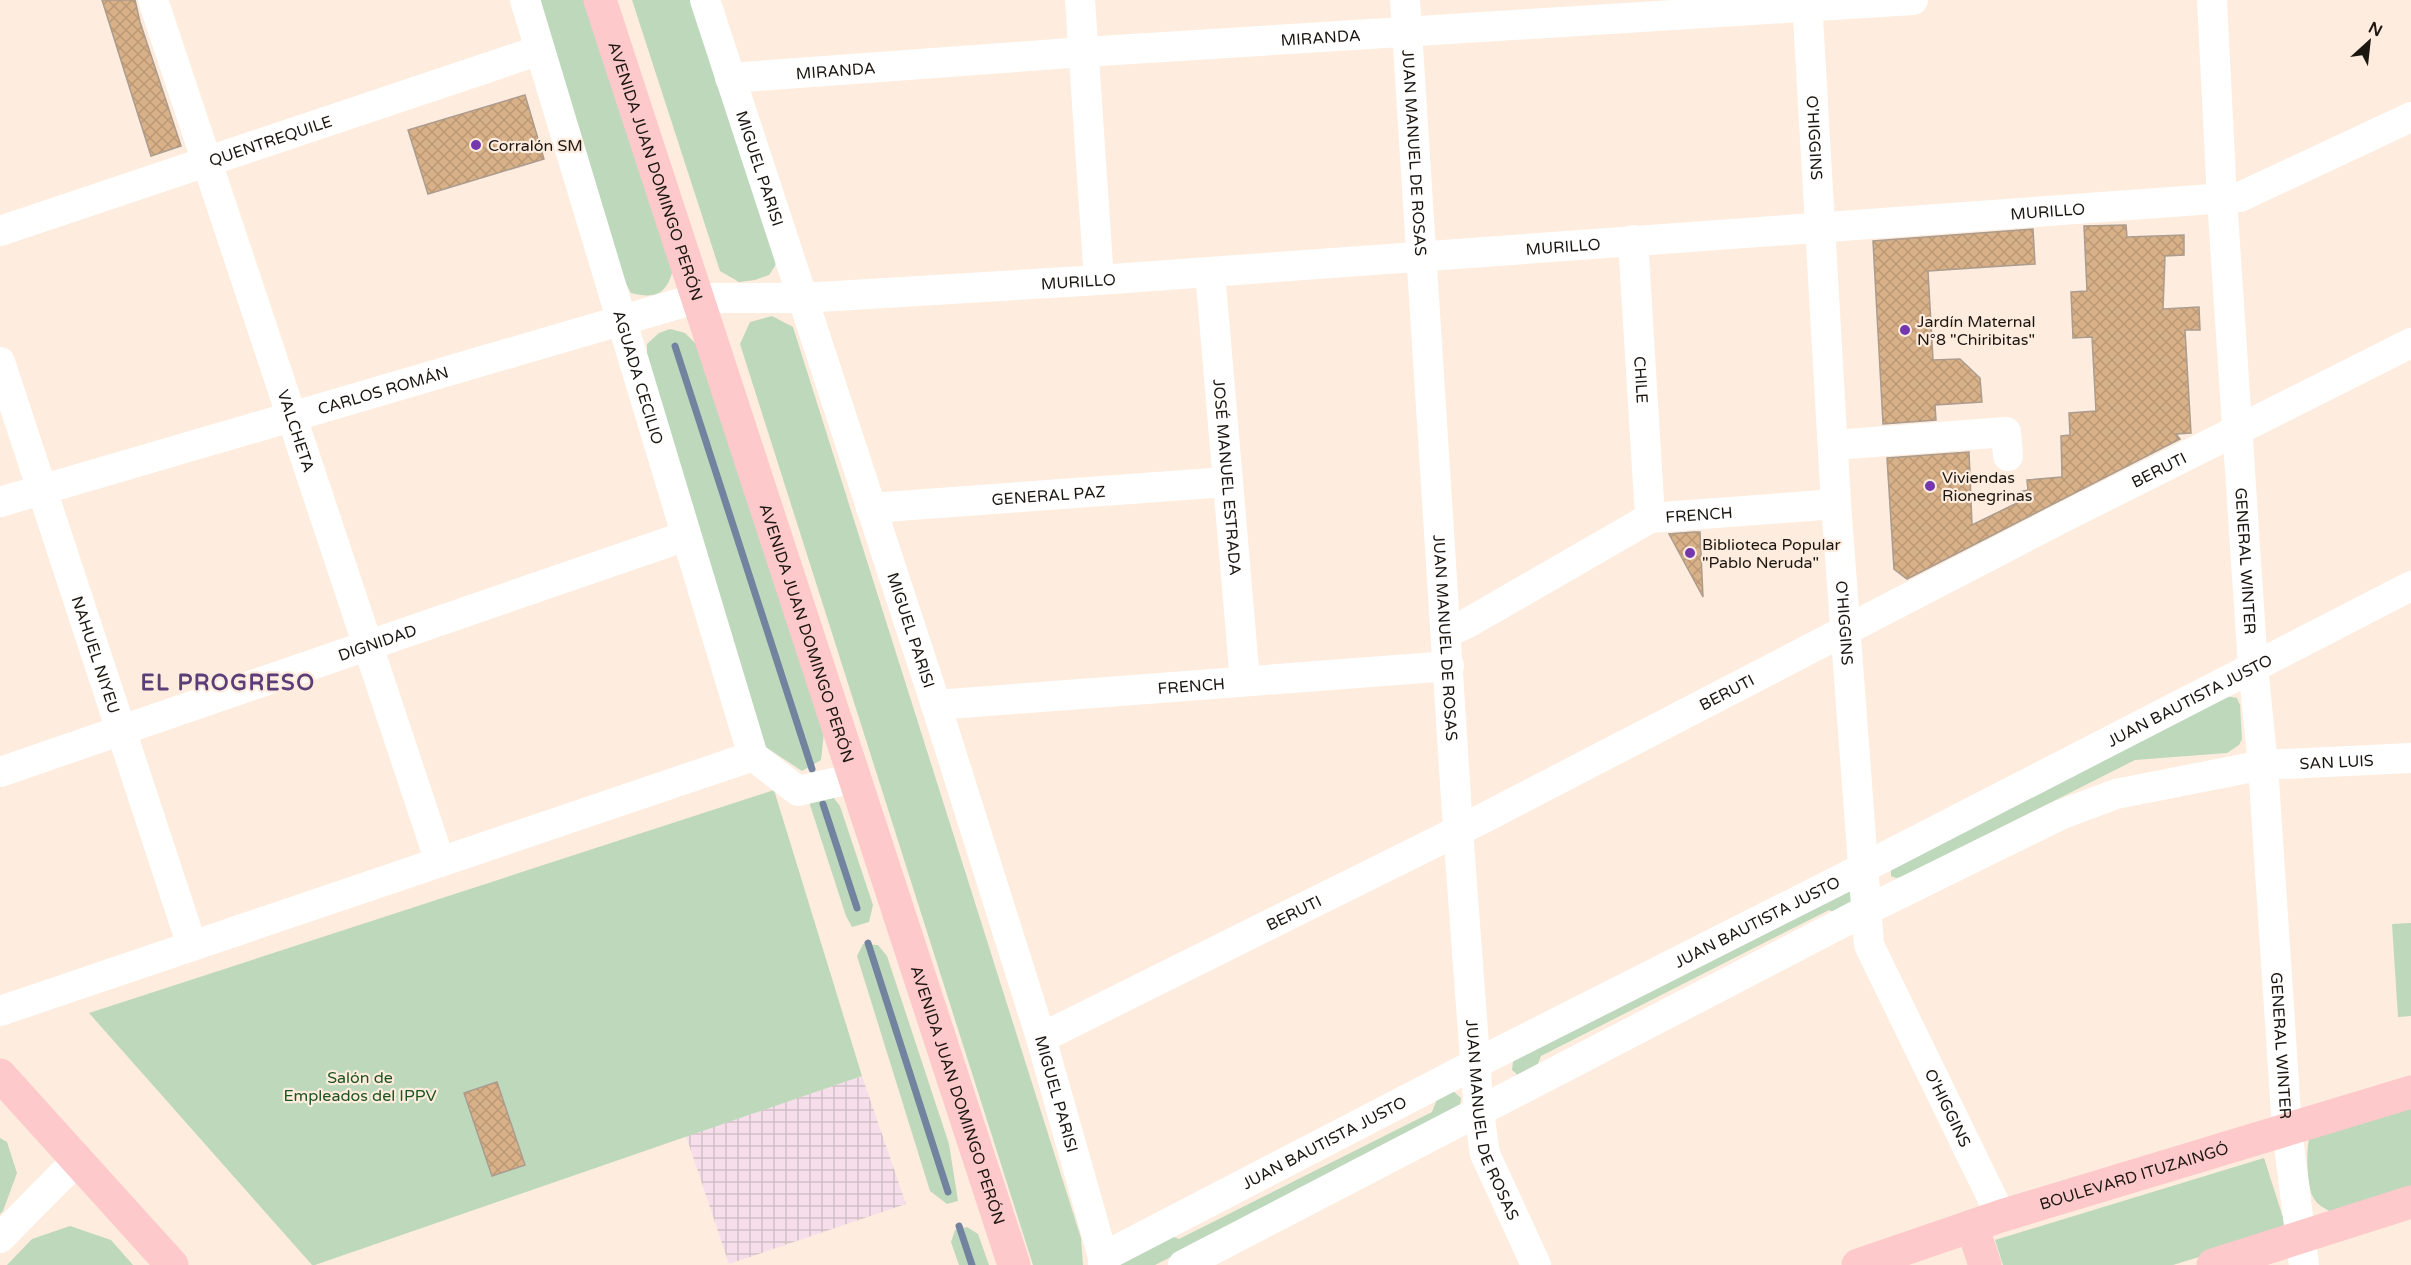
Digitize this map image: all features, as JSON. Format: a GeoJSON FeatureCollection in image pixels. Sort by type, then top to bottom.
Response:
{"type":"FeatureCollection","features":[{"type":"Feature","properties":{"kind":"main road","name":"AVENIDA JUAN DOMINGO PERÓN"},"geometry":{"type":"LineString","coordinates":[[600,0],[1014,1265]]}},
{"type":"Feature","properties":{"kind":"main road"},"geometry":{"type":"LineString","coordinates":[[2,1080],[172,1265]]}},
{"type":"Feature","properties":{"kind":"main road","name":"BOULEVARD ITUZAINGÓ"},"geometry":{"type":"LineString","coordinates":[[1858,1265],[1986,1221],[2411,1092]]}},
{"type":"Feature","properties":{"kind":"main road"},"geometry":{"type":"LineString","coordinates":[[2213,1265],[2302,1251],[2411,1202]]}},
{"type":"Feature","properties":{"kind":"main road"},"geometry":{"type":"LineString","coordinates":[[1985,1265],[1986,1221]]}},
{"type":"Feature","properties":{"kind":"street","name":"VALCHETA"},"geometry":{"type":"LineString","coordinates":[[153,0],[440,862]]}},
{"type":"Feature","properties":{"kind":"street","name":"AGUADA CECILIO"},"geometry":{"type":"LineString","coordinates":[[525,0],[753,756]]}},
{"type":"Feature","properties":{"kind":"street","name":"MIGUEL PARISI"},"geometry":{"type":"LineString","coordinates":[[705,0],[936,705],[1041,1038],[1103,1261]]}},
{"type":"Feature","properties":{"kind":"street"},"geometry":{"type":"LineString","coordinates":[[1080,0],[1099,280]]}},
{"type":"Feature","properties":{"kind":"street","name":"JUAN MANUEL DE ROSAS"},"geometry":{"type":"LineString","coordinates":[[1405,0],[1458,830],[1479,1113],[1485,1154],[1536,1265]]}},
{"type":"Feature","properties":{"kind":"street","name":"MIRANDA"},"geometry":{"type":"LineString","coordinates":[[730,78],[1807,3],[1913,0]]}},
{"type":"Feature","properties":{"kind":"street","name":"GENERAL WINTER"},"geometry":{"type":"LineString","coordinates":[[2212,0],[2222,199],[2253,667],[2263,765],[2287,1129],[2302,1251]]}},
{"type":"Feature","properties":{"kind":"street","name":"O'HIGGINS"},"geometry":{"type":"LineString","coordinates":[[1807,3],[1836,504],[1869,945],[1986,1221]]}},
{"type":"Feature","properties":{"kind":"street","name":"QUENTREQUILE"},"geometry":{"type":"LineString","coordinates":[[0,231],[540,50]]}},
{"type":"Feature","properties":{"kind":"street","name":"MURILLO"},"geometry":{"type":"LineString","coordinates":[[698,298],[802,298],[1099,280],[2222,199],[2240,197],[2411,117]]}},
{"type":"Feature","properties":{"kind":"street","name":"CHILE"},"geometry":{"type":"LineString","coordinates":[[1633,240],[1650,518]]}},
{"type":"Feature","properties":{"kind":"street","name":"JOSÉ MANUEL ESTRADA"},"geometry":{"type":"LineString","coordinates":[[1210,272],[1226,482],[1245,681]]}},
{"type":"Feature","properties":{"kind":"street","name":"CARLOS ROMÁN"},"geometry":{"type":"LineString","coordinates":[[0,502],[698,298]]}},
{"type":"Feature","properties":{"kind":"street","name":"BERUTI"},"geometry":{"type":"LineString","coordinates":[[1041,1038],[1458,830],[2237,429],[2411,344]]}},
{"type":"Feature","properties":{"kind":"street","name":"NAHUEL NIYEU"},"geometry":{"type":"LineString","coordinates":[[0,362],[192,946]]}},
{"type":"Feature","properties":{"kind":"street"},"geometry":{"type":"LineString","coordinates":[[1834,445],[2006,432],[2007,456]]}},
{"type":"Feature","properties":{"kind":"street","name":"GENERAL PAZ"},"geometry":{"type":"LineString","coordinates":[[871,508],[1226,482]]}},
{"type":"Feature","properties":{"kind":"street","name":"FRENCH"},"geometry":{"type":"LineString","coordinates":[[1447,632],[1466,624],[1650,518],[1836,504]]}},
{"type":"Feature","properties":{"kind":"street","name":"DIGNIDAD"},"geometry":{"type":"LineString","coordinates":[[0,772],[686,536]]}},
{"type":"Feature","properties":{"kind":"street","name":"JUAN BAUTISTA JUSTO"},"geometry":{"type":"LineString","coordinates":[[1103,1261],[1475,1064],[1863,868],[2411,586]]}},
{"type":"Feature","properties":{"kind":"street","name":"FRENCH"},"geometry":{"type":"LineString","coordinates":[[936,705],[1449,666]]}},
{"type":"Feature","properties":{"kind":"street"},"geometry":{"type":"LineString","coordinates":[[0,1011],[753,756],[798,790],[854,778]]}},
{"type":"Feature","properties":{"kind":"street","name":"SAN LUIS"},"geometry":{"type":"LineString","coordinates":[[2263,765],[2411,758]]}},
{"type":"Feature","properties":{"kind":"street"},"geometry":{"type":"LineString","coordinates":[[1183,1265],[1865,911],[2060,814],[2116,794],[2263,765]]}},
{"type":"Feature","properties":{"kind":"street"},"geometry":{"type":"LineString","coordinates":[[0,1238],[77,1160]]}},
{"type":"Feature","properties":{"kind":"shaded area"},"geometry":{"type":"Polygon","coordinates":[[[862,1076],[906,1204],[729,1264],[686,1136],[862,1076]]]}},
{"type":"Feature","properties":{"kind":"green space"},"geometry":{"type":"Polygon","coordinates":[[[535,0],[586,0],[673,269],[667,285],[658,293],[639,295],[631,293],[621,275],[535,0]]]}},
{"type":"Feature","properties":{"kind":"green space"},"geometry":{"type":"Polygon","coordinates":[[[632,0],[695,0],[777,257],[775,266],[769,275],[739,282],[720,271],[632,0]]]}},
{"type":"Feature","properties":{"kind":"green space"},"geometry":{"type":"Polygon","coordinates":[[[772,316],[793,327],[1081,1238],[1083,1265],[1033,1265],[740,344],[750,322],[772,316]]]}},
{"type":"Feature","properties":{"kind":"green space"},"geometry":{"type":"Polygon","coordinates":[[[670,329],[685,333],[696,344],[824,732],[821,760],[802,771],[764,746],[647,360],[647,344],[659,333],[670,329]]]}},
{"type":"Feature","properties":{"kind":"green space"},"geometry":{"type":"Polygon","coordinates":[[[2226,696],[2237,698],[2240,705],[2242,739],[2239,745],[2227,753],[2135,760],[1903,877],[1891,876],[1891,870],[2226,696]]]}},
{"type":"Feature","properties":{"kind":"green space","name":"Salón de Empleados del IPPV"},"geometry":{"type":"Polygon","coordinates":[[[774,790],[862,1076],[315,1265],[312,1265],[89,1013],[774,790]]]}},
{"type":"Feature","properties":{"kind":"green space"},"geometry":{"type":"Polygon","coordinates":[[[830,793],[840,806],[873,905],[869,922],[852,927],[846,916],[810,805],[810,796],[830,793]]]}},
{"type":"Feature","properties":{"kind":"green space"},"geometry":{"type":"Polygon","coordinates":[[[1848,891],[1855,895],[1855,904],[1839,915],[1829,910],[1541,1056],[1536,1069],[1520,1077],[1512,1070],[1513,1062],[1518,1055],[1848,891]]]}},
{"type":"Feature","properties":{"kind":"green space"},"geometry":{"type":"Polygon","coordinates":[[[2411,923],[2411,1016],[2398,1017],[2392,924],[2411,923]]]}},
{"type":"Feature","properties":{"kind":"green space"},"geometry":{"type":"Polygon","coordinates":[[[863,944],[878,945],[887,956],[949,1144],[958,1201],[947,1204],[930,1191],[857,956],[863,944]]]}},
{"type":"Feature","properties":{"kind":"green space"},"geometry":{"type":"Polygon","coordinates":[[[1453,1091],[1461,1098],[1460,1106],[1455,1113],[1155,1265],[1118,1265],[1169,1235],[1179,1239],[1432,1112],[1437,1099],[1453,1091]]]}},
{"type":"Feature","properties":{"kind":"green space"},"geometry":{"type":"Polygon","coordinates":[[[2411,1105],[2411,1187],[2331,1212],[2319,1204],[2313,1197],[2309,1185],[2307,1160],[2309,1139],[2411,1105]]]}},
{"type":"Feature","properties":{"kind":"green space"},"geometry":{"type":"Polygon","coordinates":[[[0,1138],[7,1142],[17,1173],[0,1214],[0,1138]]]}},
{"type":"Feature","properties":{"kind":"green space"},"geometry":{"type":"Polygon","coordinates":[[[2264,1158],[2287,1230],[2173,1265],[2003,1265],[1995,1240],[2264,1158]]]}},
{"type":"Feature","properties":{"kind":"green space"},"geometry":{"type":"Polygon","coordinates":[[[70,1226],[111,1240],[133,1265],[7,1265],[32,1239],[70,1226]]]}},
{"type":"Feature","properties":{"kind":"green space"},"geometry":{"type":"Polygon","coordinates":[[[967,1227],[978,1234],[989,1265],[959,1265],[951,1242],[955,1230],[967,1227]]]}},
{"type":"Feature","properties":{"kind":"building"},"geometry":{"type":"Polygon","coordinates":[[[102,0],[135,0],[140,22],[181,146],[151,156],[102,0]]]}},
{"type":"Feature","properties":{"kind":"building","name":"Corralón SM"},"geometry":{"type":"Polygon","coordinates":[[[525,95],[544,159],[428,194],[408,130],[525,95]]]}},
{"type":"Feature","properties":{"kind":"building"},"geometry":{"type":"Polygon","coordinates":[[[2126,225],[2127,237],[2184,235],[2184,255],[2165,256],[2163,309],[2199,307],[2200,330],[2185,330],[2191,433],[2176,434],[2180,439],[1907,579],[1894,569],[1887,458],[1969,452],[1972,525],[2019,502],[2019,492],[2028,490],[2027,480],[2062,477],[2061,436],[2070,435],[2069,413],[2096,411],[2092,337],[2073,338],[2071,292],[2087,291],[2084,226],[2126,225]]]}},
{"type":"Feature","properties":{"kind":"building"},"geometry":{"type":"Polygon","coordinates":[[[2033,229],[2035,264],[1928,271],[1933,360],[1960,359],[1980,378],[1982,402],[1935,405],[1936,420],[1883,424],[1873,241],[2033,229]]]}},
{"type":"Feature","properties":{"kind":"building","name":"Biblioteca Popular \"Pablo Neruda\""},"geometry":{"type":"Polygon","coordinates":[[[1700,532],[1703,597],[1669,534],[1700,532]]]}},
{"type":"Feature","properties":{"kind":"building","name":"Salón de Empleados del IPPV"},"geometry":{"type":"Polygon","coordinates":[[[497,1082],[525,1165],[492,1176],[464,1093],[497,1082]]]}},
{"type":"Feature","properties":{"kind":"waterway"},"geometry":{"type":"LineString","coordinates":[[675,346],[812,769]]}},
{"type":"Feature","properties":{"kind":"waterway"},"geometry":{"type":"LineString","coordinates":[[823,804],[857,908]]}},
{"type":"Feature","properties":{"kind":"waterway"},"geometry":{"type":"LineString","coordinates":[[868,943],[948,1192]]}},
{"type":"Feature","properties":{"kind":"waterway"},"geometry":{"type":"LineString","coordinates":[[959,1226],[972,1265]]}},
{"type":"Feature","properties":{"kind":"place","name":"Corralón SM"},"geometry":{"type":"Point","coordinates":[476,145]}},
{"type":"Feature","properties":{"kind":"place","name":"Jardín Maternal N°8 \"Chiribitas\""},"geometry":{"type":"Point","coordinates":[1905,330]}},
{"type":"Feature","properties":{"kind":"place","name":"Viviendas Rionegrinas"},"geometry":{"type":"Point","coordinates":[1930,486]}},
{"type":"Feature","properties":{"kind":"place","name":"Biblioteca Popular \"Pablo Neruda\""},"geometry":{"type":"Point","coordinates":[1690,553]}},
{"type":"Feature","properties":{"kind":"district","name":"EL PROGRESO"},"geometry":{"type":"Point","coordinates":[228,682]}}]}
